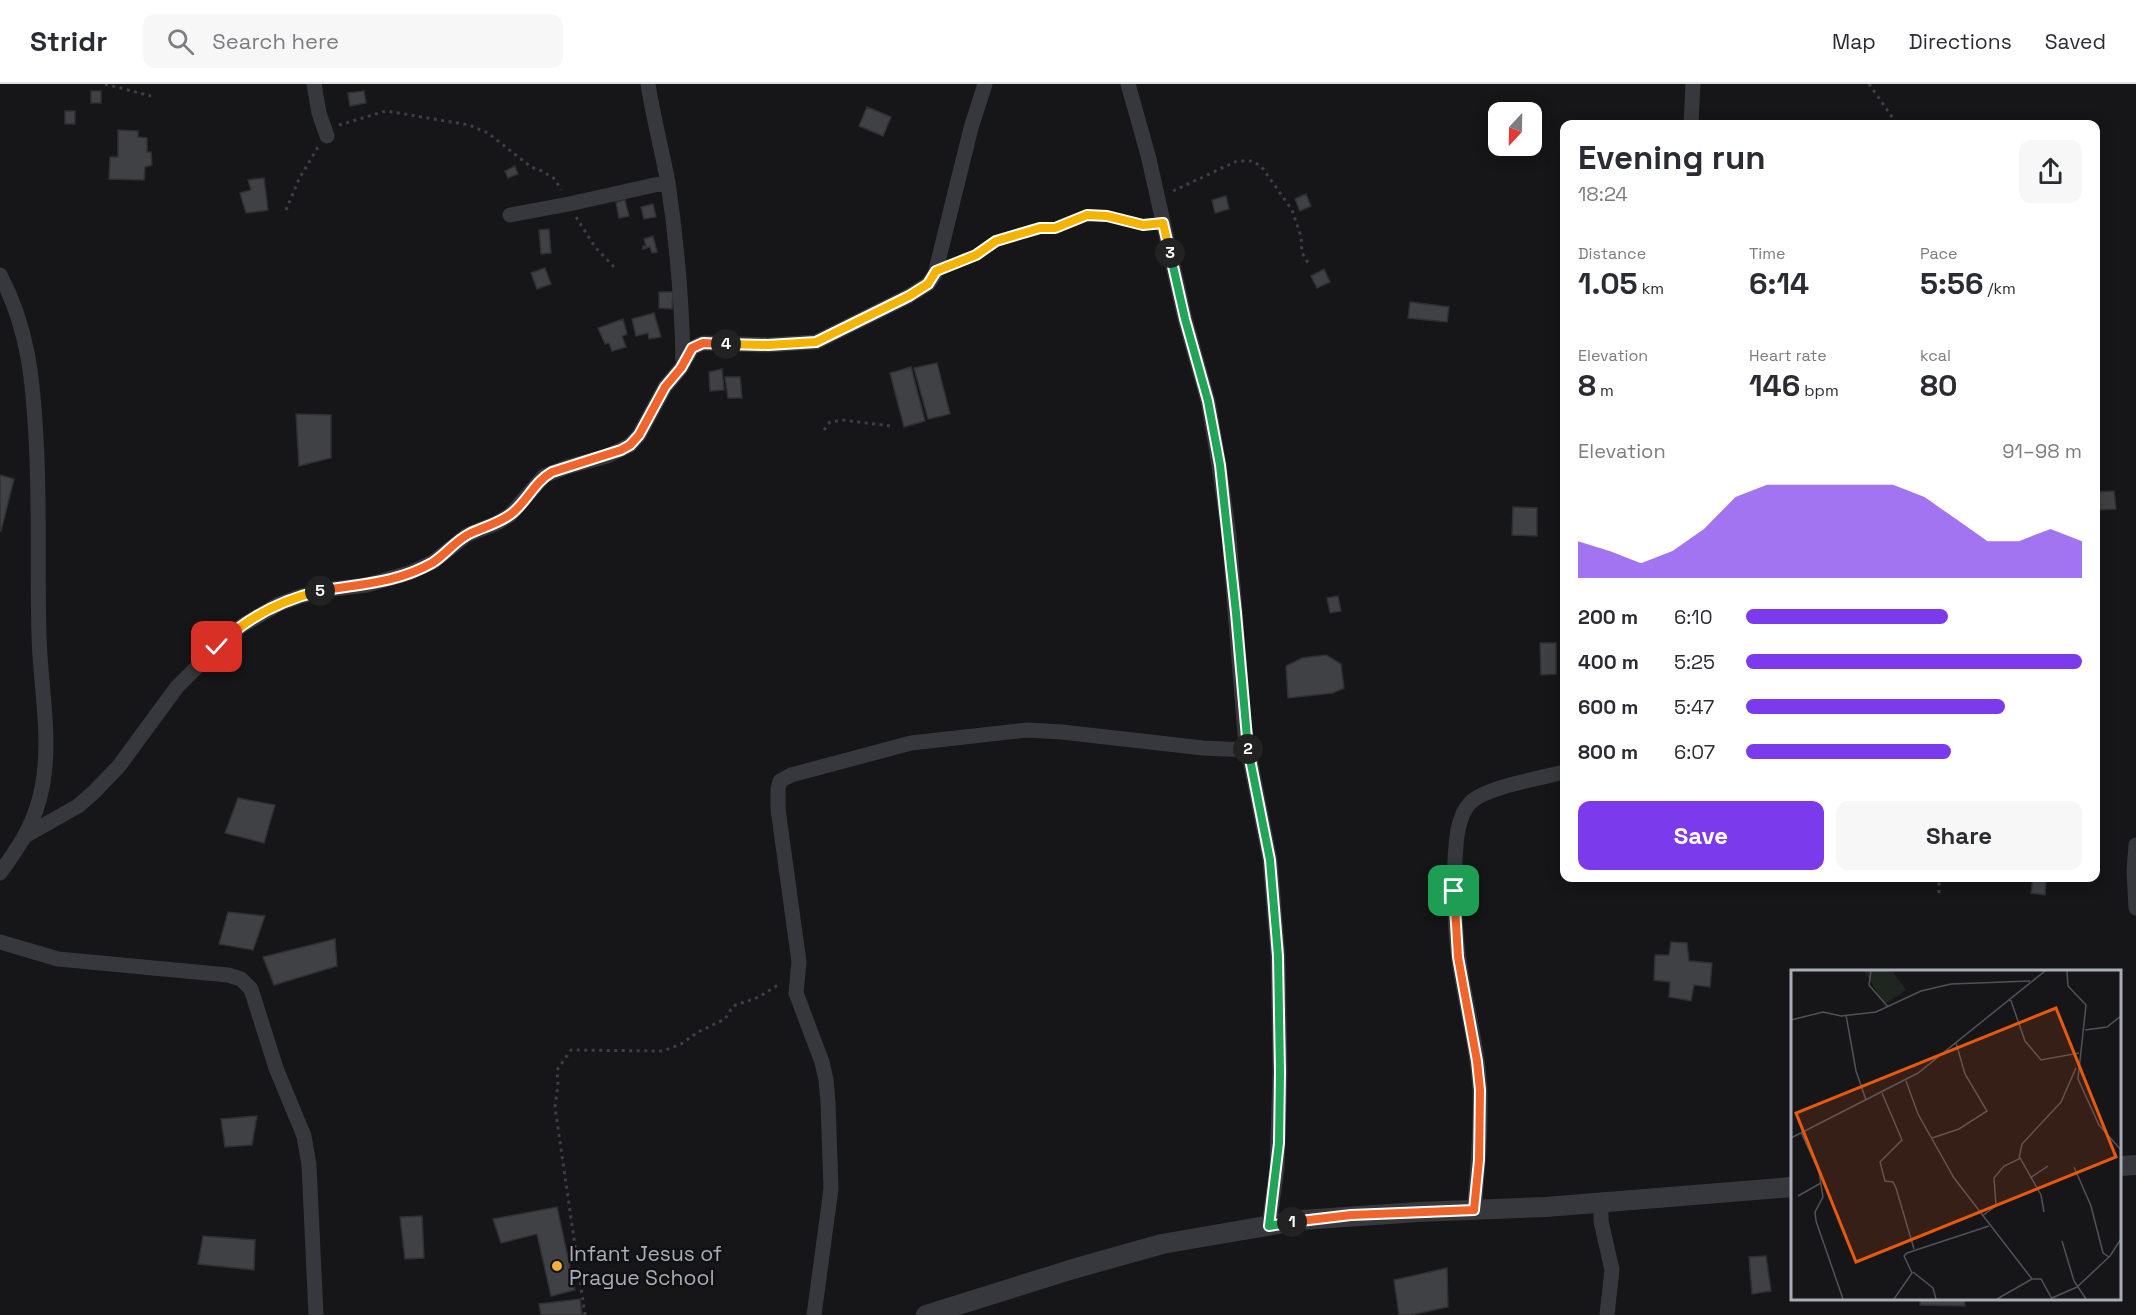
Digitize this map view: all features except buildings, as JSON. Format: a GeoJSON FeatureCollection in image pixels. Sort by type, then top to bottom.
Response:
{"type":"FeatureCollection","features":[{"type":"Feature","properties":{"kind":"street"},"geometry":{"type":"LineString","coordinates":[[314,84],[319,113],[327,136]]}},
{"type":"Feature","properties":{"kind":"street"},"geometry":{"type":"LineString","coordinates":[[648,84],[668,182],[682,303],[684,369]]}},
{"type":"Feature","properties":{"kind":"street"},"geometry":{"type":"LineString","coordinates":[[26,836],[78,806],[108,778],[177,687],[229,634],[260,614],[301,596],[385,581],[433,562],[467,535],[510,515],[544,476],[630,445],[639,435],[665,387],[684,369],[692,348],[703,343],[768,345],[816,342],[915,293],[928,284],[936,271],[971,128],[985,84]]}},
{"type":"Feature","properties":{"kind":"street"},"geometry":{"type":"LineString","coordinates":[[1128,84],[1148,155],[1185,319],[1208,401],[1220,465],[1236,613],[1245,734],[1270,860],[1278,956],[1280,1072],[1279,1143],[1269,1226]]}},
{"type":"Feature","properties":{"kind":"street"},"geometry":{"type":"LineString","coordinates":[[1691,120],[1693,84]]}},
{"type":"Feature","properties":{"kind":"street"},"geometry":{"type":"LineString","coordinates":[[510,215],[668,182]]}},
{"type":"Feature","properties":{"kind":"street"},"geometry":{"type":"LineString","coordinates":[[0,275],[13,299],[22,326],[34,401],[39,495],[39,635],[46,751],[42,787],[35,817],[26,836],[0,873]]}},
{"type":"Feature","properties":{"kind":"street"},"geometry":{"type":"LineString","coordinates":[[814,1315],[831,1189],[828,1102],[822,1062],[796,993],[798,953],[778,809],[778,784],[785,777],[911,743],[1027,730],[1203,748],[1248,750]]}},
{"type":"Feature","properties":{"kind":"street"},"geometry":{"type":"LineString","coordinates":[[1474,1210],[1479,1160],[1480,1090],[1458,957],[1454,891],[1458,832],[1466,809],[1475,799],[1501,789],[1560,773]]}},
{"type":"Feature","properties":{"kind":"street"},"geometry":{"type":"LineString","coordinates":[[2136,845],[2134,871],[2136,908]]}},
{"type":"Feature","properties":{"kind":"street"},"geometry":{"type":"LineString","coordinates":[[0,942],[58,959],[228,975],[246,982],[251,989],[276,1068],[300,1121],[304,1136],[309,1165],[316,1315]]}},
{"type":"Feature","properties":{"kind":"street"},"geometry":{"type":"LineString","coordinates":[[2121,1166],[2136,1165]]}},
{"type":"Feature","properties":{"kind":"street"},"geometry":{"type":"LineString","coordinates":[[926,1315],[1162,1244],[1301,1220],[1351,1215],[1601,1203],[1791,1187]]}},
{"type":"Feature","properties":{"kind":"street"},"geometry":{"type":"LineString","coordinates":[[1601,1203],[1601,1221],[1612,1270],[1607,1315]]}},
{"type":"Feature","properties":{"kind":"path"},"geometry":{"type":"LineString","coordinates":[[105,84],[151,96]]}},
{"type":"Feature","properties":{"kind":"path"},"geometry":{"type":"LineString","coordinates":[[1869,84],[1894,120]]}},
{"type":"Feature","properties":{"kind":"path"},"geometry":{"type":"LineString","coordinates":[[286,210],[299,178],[321,142],[340,124],[386,111],[469,125],[488,133],[531,167],[555,179],[595,247],[614,267]]}},
{"type":"Feature","properties":{"kind":"path"},"geometry":{"type":"LineString","coordinates":[[1157,199],[1224,166],[1237,161],[1251,161],[1260,166],[1292,210],[1301,236],[1302,254],[1310,266]]}},
{"type":"Feature","properties":{"kind":"path"},"geometry":{"type":"LineString","coordinates":[[936,271],[976,255],[996,241],[1040,228],[1055,228],[1087,215],[1107,216],[1143,225],[1163,223]]}},
{"type":"Feature","properties":{"kind":"path"},"geometry":{"type":"LineString","coordinates":[[824,430],[830,422],[842,420],[891,426]]}},
{"type":"Feature","properties":{"kind":"path"},"geometry":{"type":"LineString","coordinates":[[1939,882],[1939,893]]}},
{"type":"Feature","properties":{"kind":"path"},"geometry":{"type":"LineString","coordinates":[[585,1315],[555,1107],[558,1085],[557,1070],[571,1050],[663,1051],[681,1044],[698,1032],[725,1019],[733,1006],[759,997],[781,983],[797,977]]}},
{"type":"Feature","properties":{"kind":"place","name":"Infant Jesus of Prague School"},"geometry":{"type":"Point","coordinates":[557,1266]}},
{"type":"Feature","properties":{"kind":"route"},"geometry":{"type":"LineString","coordinates":[[217,647],[229,634],[279,604],[301,596],[333,589],[352,588],[385,581],[433,562],[467,535],[510,515],[544,476],[607,456],[630,445],[639,435],[665,387],[681,368],[692,348],[703,343],[768,345],[816,342],[897,303],[928,284],[936,271],[976,255],[996,241],[1040,228],[1055,228],[1087,215],[1107,216],[1143,225],[1163,223],[1185,319],[1208,401],[1220,465],[1229,536],[1245,734],[1270,860],[1278,956],[1280,1072],[1279,1143],[1269,1226],[1351,1215],[1474,1210],[1479,1160],[1480,1090],[1458,957],[1454,891]]}}]}
